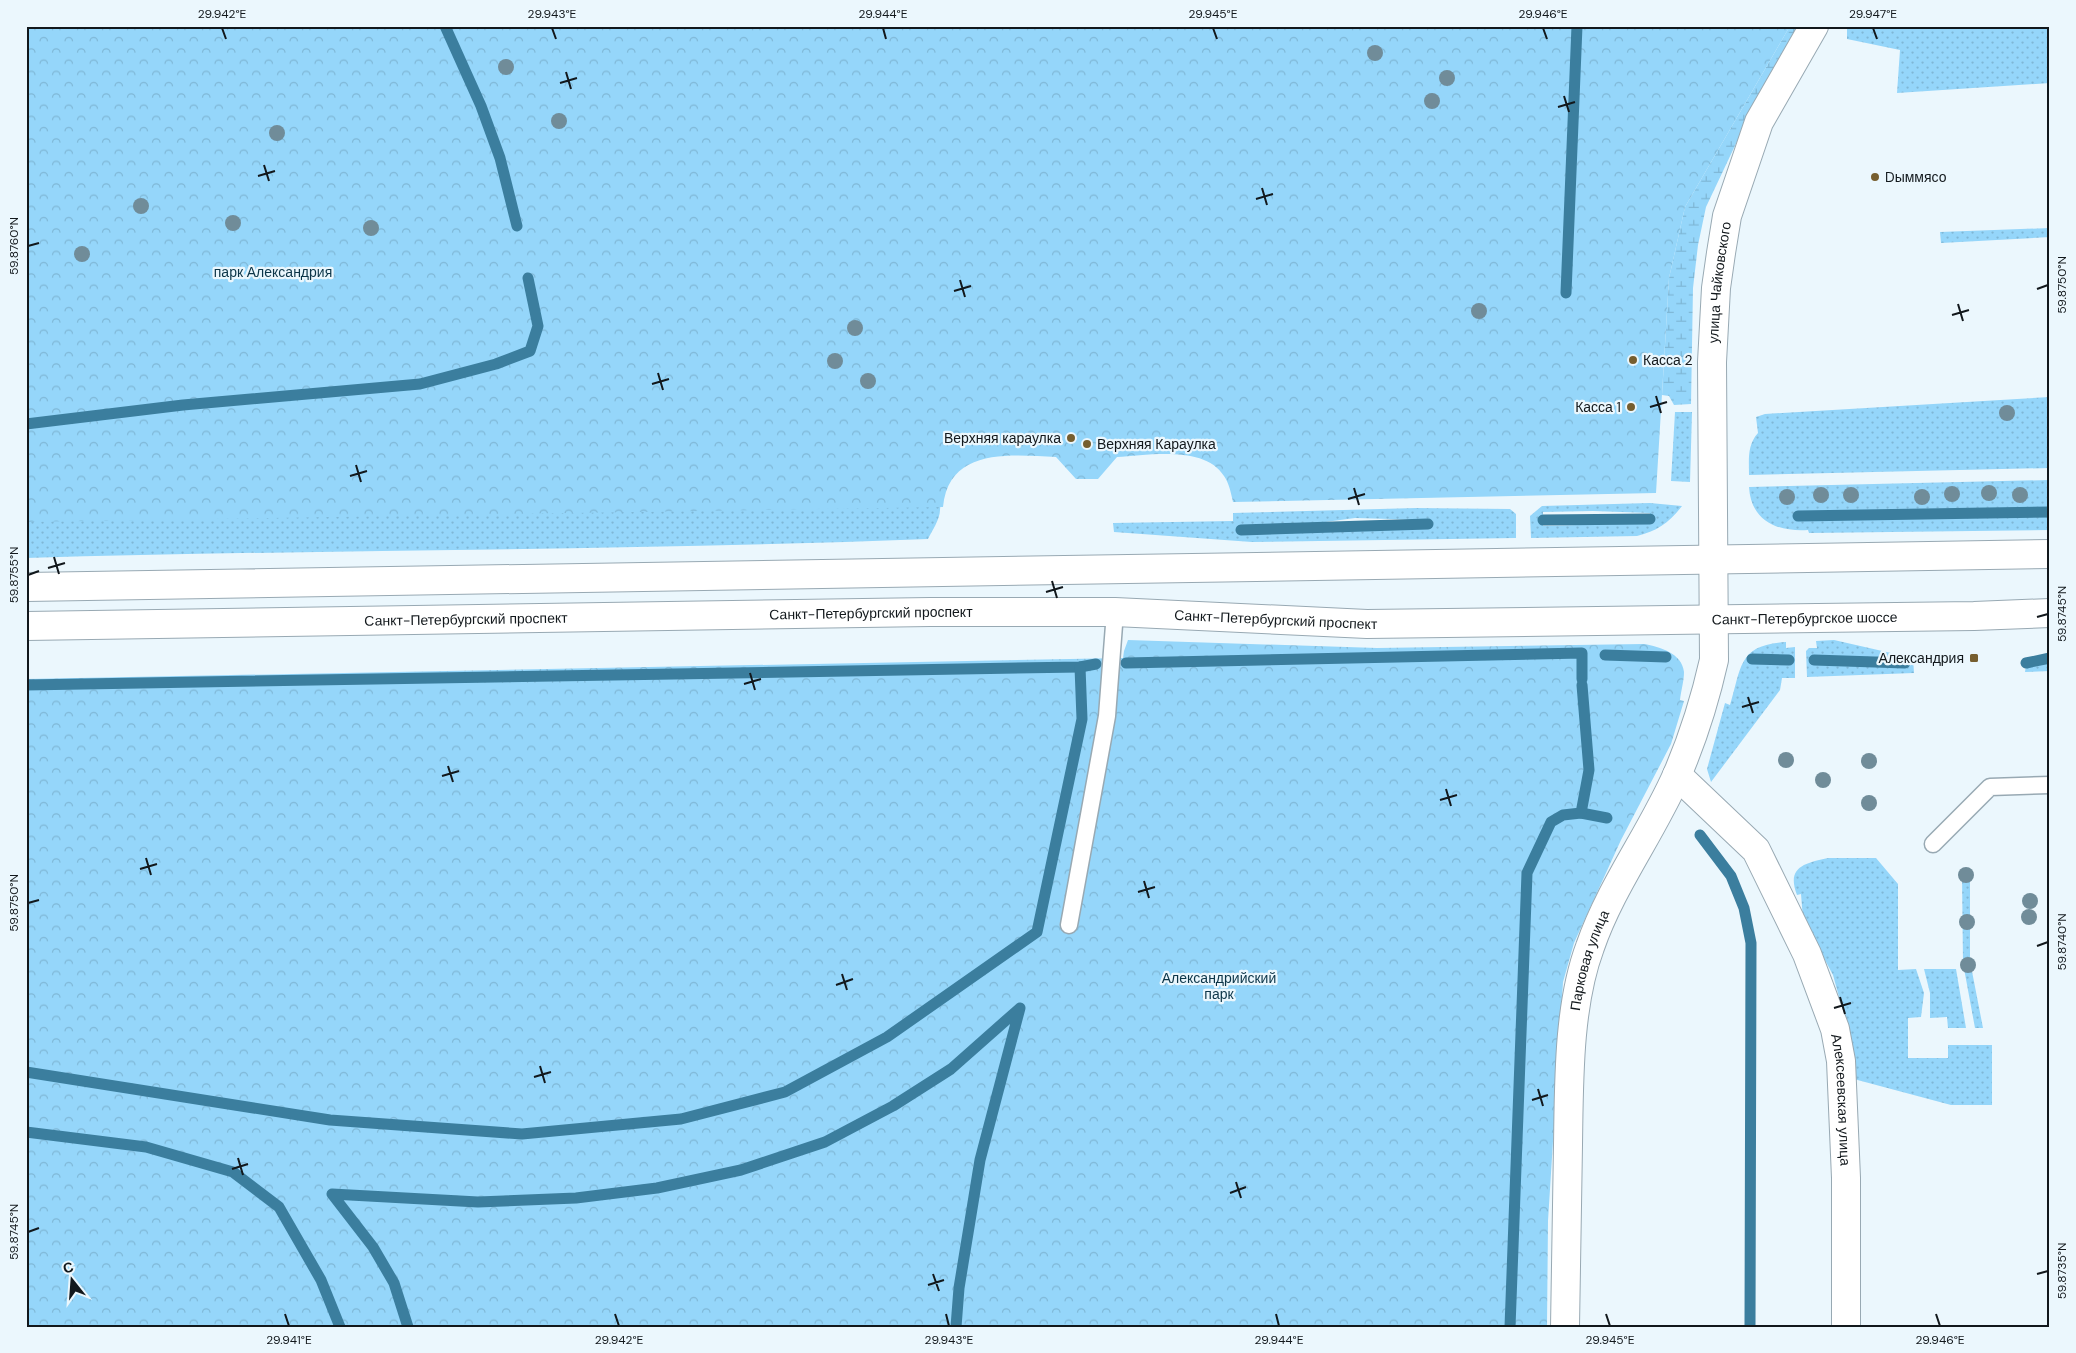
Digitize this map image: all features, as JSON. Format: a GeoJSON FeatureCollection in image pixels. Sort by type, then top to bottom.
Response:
{"type":"FeatureCollection","features":[{"type":"Feature","properties":{"kind":"main road","name":"улица Чайковского"},"geometry":{"type":"LineString","coordinates":[[1714,560],[1712,362],[1716,288],[1727,216],[1759,122],[1814,26]]}},
{"type":"Feature","properties":{"kind":"main road"},"geometry":{"type":"LineString","coordinates":[[26,587],[2050,554]]}},
{"type":"Feature","properties":{"kind":"main road","name":"Санкт-Петербургское шоссе"},"geometry":{"type":"LineString","coordinates":[[1714,560],[1714,620],[2050,613]]}},
{"type":"Feature","properties":{"kind":"main road","name":"Санкт-Петербургский проспект"},"geometry":{"type":"LineString","coordinates":[[26,626],[930,612],[1116,612],[1367,624],[1714,620]]}},
{"type":"Feature","properties":{"kind":"main road","name":"Парковая улица"},"geometry":{"type":"LineString","coordinates":[[1566,1327],[1568,1107],[1572,1042],[1579,985],[1589,948],[1604,913],[1677,775],[1703,708],[1714,660],[1714,620]]}},
{"type":"Feature","properties":{"kind":"main road","name":"Алексеевская улица"},"geometry":{"type":"LineString","coordinates":[[1677,775],[1756,850],[1807,954],[1835,1029],[1841,1061],[1846,1178],[1846,1327]]}},
{"type":"Feature","properties":{"kind":"lane"},"geometry":{"type":"LineString","coordinates":[[1070,925],[1107,716],[1116,612]]}},
{"type":"Feature","properties":{"kind":"lane"},"geometry":{"type":"LineString","coordinates":[[1933,844],[1990,787],[2050,785]]}},
{"type":"Feature","properties":{"kind":"green space","name":"парк Александрия"},"geometry":{"type":"Polygon","coordinates":[[[26,26],[1790,26],[1685,207],[1669,278],[1656,493],[1233,502],[1230,488],[1224,476],[1215,466],[1190,456],[1159,454],[1117,457],[1098,479],[1076,479],[1056,457],[1002,456],[970,464],[957,474],[948,488],[943,507],[26,522],[26,26]]]}},
{"type":"Feature","properties":{"kind":"green space"},"geometry":{"type":"Polygon","coordinates":[[[1790,26],[1803,26],[1750,114],[1706,207],[1698,245],[1693,288],[1691,404],[1674,405],[1669,396],[1662,395],[1669,278],[1685,207],[1790,26]]]}},
{"type":"Feature","properties":{"kind":"green space"},"geometry":{"type":"Polygon","coordinates":[[[1847,26],[2050,26],[2050,83],[1897,93],[1900,50],[1847,39],[1847,26]]]}},
{"type":"Feature","properties":{"kind":"green space"},"geometry":{"type":"Polygon","coordinates":[[[2050,228],[2050,237],[1941,243],[1940,232],[2050,228]]]}},
{"type":"Feature","properties":{"kind":"green space"},"geometry":{"type":"Polygon","coordinates":[[[2050,397],[2050,468],[1749,475],[1750,448],[1758,433],[1756,417],[1765,414],[2050,397]]]}},
{"type":"Feature","properties":{"kind":"green space"},"geometry":{"type":"Polygon","coordinates":[[[1675,412],[1692,412],[1690,482],[1671,481],[1675,412]]]}},
{"type":"Feature","properties":{"kind":"green space"},"geometry":{"type":"Polygon","coordinates":[[[980,457],[961,466],[950,476],[943,490],[939,517],[928,539],[703,546],[26,558],[26,508],[980,457]]]}},
{"type":"Feature","properties":{"kind":"green space"},"geometry":{"type":"Polygon","coordinates":[[[2050,480],[2050,511],[1798,515],[1798,518],[2050,514],[2050,530],[1809,533],[1808,530],[1786,529],[1776,526],[1760,516],[1751,499],[1749,487],[2050,480]]]}},
{"type":"Feature","properties":{"kind":"green space"},"geometry":{"type":"Polygon","coordinates":[[[1650,503],[1682,506],[1662,526],[1637,536],[1531,538],[1530,516],[1542,506],[1650,503]],[[1543,512],[1543,526],[1650,523],[1650,513],[1543,512]]]}},
{"type":"Feature","properties":{"kind":"green space"},"geometry":{"type":"Polygon","coordinates":[[[1416,508],[1510,509],[1516,514],[1516,538],[1252,542],[1114,532],[1113,523],[1233,521],[1233,513],[1416,508]],[[1355,518],[1303,525],[1241,528],[1241,532],[1428,528],[1427,520],[1355,518]]]}},
{"type":"Feature","properties":{"kind":"green space","name":"Александрийский парк"},"geometry":{"type":"Polygon","coordinates":[[[1128,640],[1377,648],[1644,644],[1663,649],[1679,660],[1684,672],[1680,700],[1684,701],[1671,744],[1621,840],[1574,943],[1563,982],[1548,1221],[1547,1327],[26,1327],[26,679],[1123,658],[1128,640]]]}},
{"type":"Feature","properties":{"kind":"green space"},"geometry":{"type":"Polygon","coordinates":[[[1834,640],[1913,658],[1914,673],[1807,677],[1806,651],[1809,648],[1817,648],[1816,641],[1834,640]],[[1814,658],[1814,663],[1905,664],[1904,660],[1814,658]]]}},
{"type":"Feature","properties":{"kind":"green space"},"geometry":{"type":"Polygon","coordinates":[[[1786,642],[1786,648],[1795,647],[1795,678],[1782,678],[1780,690],[1711,782],[1707,769],[1725,703],[1730,705],[1744,660],[1750,653],[1770,644],[1786,642]],[[1752,656],[1752,661],[1789,663],[1788,658],[1752,656]]]}},
{"type":"Feature","properties":{"kind":"green space"},"geometry":{"type":"Polygon","coordinates":[[[2050,660],[2050,671],[2025,672],[2026,665],[2050,660]]]}},
{"type":"Feature","properties":{"kind":"green space"},"geometry":{"type":"Polygon","coordinates":[[[1828,858],[1876,858],[1898,884],[1898,970],[1916,969],[1924,993],[1921,1017],[1908,1018],[1908,1058],[1948,1058],[1948,1045],[1992,1045],[1992,1105],[1951,1105],[1850,1078],[1847,1026],[1833,975],[1803,919],[1801,894],[1797,895],[1794,886],[1796,872],[1800,868],[1812,862],[1828,858]]]}},
{"type":"Feature","properties":{"kind":"green space"},"geometry":{"type":"Polygon","coordinates":[[[1970,872],[1970,961],[1983,1028],[1975,1028],[1963,963],[1962,873],[1970,872]]]}},
{"type":"Feature","properties":{"kind":"green space"},"geometry":{"type":"Polygon","coordinates":[[[1924,969],[1956,969],[1966,1028],[1948,1028],[1947,1017],[1930,1018],[1930,993],[1924,969]]]}},
{"type":"Feature","properties":{"kind":"waterway"},"geometry":{"type":"LineString","coordinates":[[445,26],[481,106],[500,158],[517,226]]}},
{"type":"Feature","properties":{"kind":"waterway"},"geometry":{"type":"LineString","coordinates":[[1566,293],[1577,26]]}},
{"type":"Feature","properties":{"kind":"waterway"},"geometry":{"type":"LineString","coordinates":[[26,424],[183,405],[420,384],[496,364],[530,351],[538,326],[528,278]]}},
{"type":"Feature","properties":{"kind":"waterway"},"geometry":{"type":"LineString","coordinates":[[1798,516],[2050,512]]}},
{"type":"Feature","properties":{"kind":"waterway"},"geometry":{"type":"LineString","coordinates":[[1543,520],[1650,519]]}},
{"type":"Feature","properties":{"kind":"waterway"},"geometry":{"type":"LineString","coordinates":[[1241,530],[1428,524]]}},
{"type":"Feature","properties":{"kind":"waterway"},"geometry":{"type":"LineString","coordinates":[[1126,663],[1582,653],[1582,679]]}},
{"type":"Feature","properties":{"kind":"waterway"},"geometry":{"type":"LineString","coordinates":[[1605,655],[1666,657]]}},
{"type":"Feature","properties":{"kind":"waterway"},"geometry":{"type":"LineString","coordinates":[[2026,663],[2050,658]]}},
{"type":"Feature","properties":{"kind":"waterway"},"geometry":{"type":"LineString","coordinates":[[1752,659],[1789,660]]}},
{"type":"Feature","properties":{"kind":"waterway"},"geometry":{"type":"LineString","coordinates":[[1814,660],[1905,663]]}},
{"type":"Feature","properties":{"kind":"waterway"},"geometry":{"type":"LineString","coordinates":[[26,685],[1080,667],[1096,664]]}},
{"type":"Feature","properties":{"kind":"waterway"},"geometry":{"type":"LineString","coordinates":[[26,1072],[330,1120],[522,1134],[681,1119],[785,1092],[887,1037],[1037,932],[1082,719],[1080,667]]}},
{"type":"Feature","properties":{"kind":"waterway"},"geometry":{"type":"LineString","coordinates":[[1510,1327],[1527,873],[1551,822],[1563,815],[1581,813],[1589,770],[1582,685]]}},
{"type":"Feature","properties":{"kind":"waterway"},"geometry":{"type":"LineString","coordinates":[[1581,813],[1607,818]]}},
{"type":"Feature","properties":{"kind":"waterway"},"geometry":{"type":"LineString","coordinates":[[1700,835],[1731,876],[1744,908],[1751,943],[1750,1327]]}},
{"type":"Feature","properties":{"kind":"waterway"},"geometry":{"type":"LineString","coordinates":[[408,1327],[394,1283],[373,1247],[332,1194],[478,1202],[576,1198],[657,1188],[741,1170],[825,1142],[893,1106],[951,1069],[1020,1008],[980,1160],[959,1288],[956,1327]]}},
{"type":"Feature","properties":{"kind":"waterway"},"geometry":{"type":"LineString","coordinates":[[26,1132],[146,1147],[233,1172],[279,1207],[321,1280],[340,1327]]}},
{"type":"Feature","properties":{"kind":"place","name":"Dыммясо"},"geometry":{"type":"Point","coordinates":[1875,177]}},
{"type":"Feature","properties":{"kind":"place","name":"Касса 2"},"geometry":{"type":"Point","coordinates":[1633,360]}},
{"type":"Feature","properties":{"kind":"place","name":"Касса 1"},"geometry":{"type":"Point","coordinates":[1631,407]}},
{"type":"Feature","properties":{"kind":"place","name":"Верхняя караулка"},"geometry":{"type":"Point","coordinates":[1071,438]}},
{"type":"Feature","properties":{"kind":"place","name":"Верхняя Караулка"},"geometry":{"type":"Point","coordinates":[1087,444]}},
{"type":"Feature","properties":{"kind":"place","name":"Александрия"},"geometry":{"type":"Point","coordinates":[1974,658]}}]}
